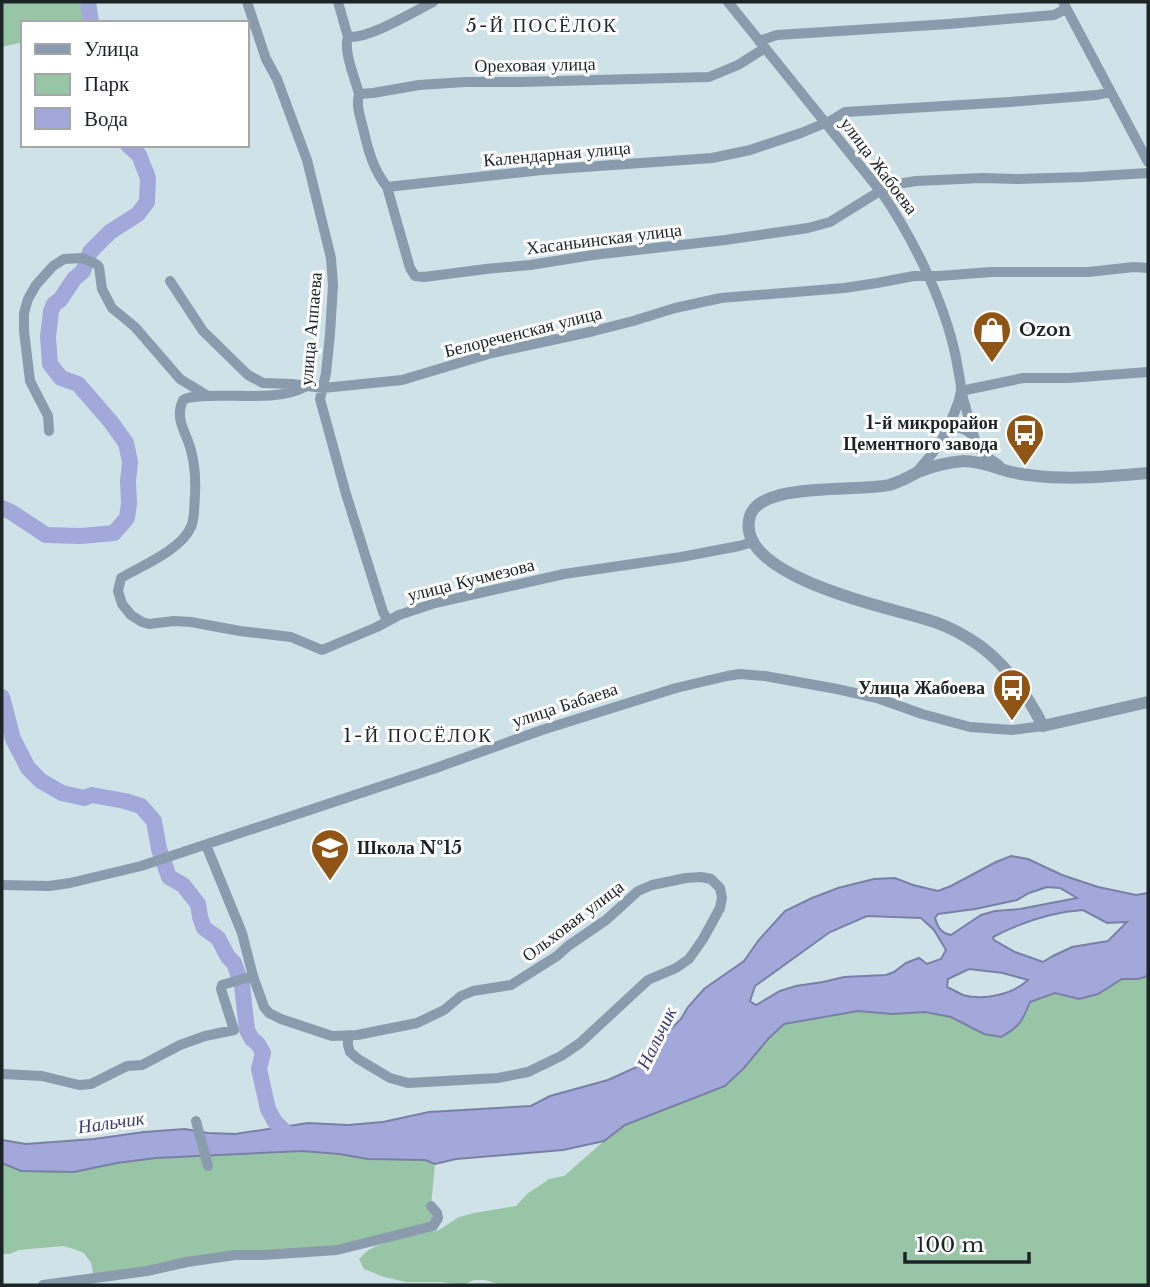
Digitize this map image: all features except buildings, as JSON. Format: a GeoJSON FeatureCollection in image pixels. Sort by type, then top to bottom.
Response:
{"type":"FeatureCollection","features":[{"type":"Feature","properties":{"kind":"street","name":"улица Аппаева"},"geometry":{"type":"LineString","coordinates":[[247,2],[266,59],[277,79],[307,160],[331,258],[332,303],[321,408],[388,621]]}},
{"type":"Feature","properties":{"kind":"street"},"geometry":{"type":"LineString","coordinates":[[338,2],[348,37],[346,50],[359,94],[357,106],[370,157],[387,187]]}},
{"type":"Feature","properties":{"kind":"street"},"geometry":{"type":"LineString","coordinates":[[348,37],[374,31],[433,2]]}},
{"type":"Feature","properties":{"kind":"street","name":"улица Жабоева"},"geometry":{"type":"LineString","coordinates":[[728,2],[881,192],[911,241],[928,276],[951,337],[961,391],[941,440],[916,474]]}},
{"type":"Feature","properties":{"kind":"street"},"geometry":{"type":"LineString","coordinates":[[1064,5],[1148,162]]}},
{"type":"Feature","properties":{"kind":"street","name":"Ореховая улица"},"geometry":{"type":"LineString","coordinates":[[359,94],[407,86],[465,82],[709,77],[738,65],[777,34],[1036,17],[1054,15],[1064,5]]}},
{"type":"Feature","properties":{"kind":"street","name":"Календарная улица"},"geometry":{"type":"LineString","coordinates":[[387,187],[541,170],[712,158],[750,150],[801,133],[845,112],[1010,102],[1111,92]]}},
{"type":"Feature","properties":{"kind":"street","name":"Хасаньинская улица"},"geometry":{"type":"LineString","coordinates":[[387,187],[410,268],[415,276],[424,277],[808,228],[830,222],[898,184],[916,181],[1148,173]]}},
{"type":"Feature","properties":{"kind":"street"},"geometry":{"type":"LineString","coordinates":[[48,431],[48,416],[30,381],[24,313],[36,285],[53,266],[64,259],[82,258],[96,264],[99,267],[102,289],[112,308],[135,327],[180,379],[209,396]]}},
{"type":"Feature","properties":{"kind":"street","name":"Белореченская улица"},"geometry":{"type":"LineString","coordinates":[[170,281],[203,331],[248,376],[263,383],[323,388],[402,380],[492,353],[594,331],[704,301],[844,288],[914,276],[1148,268]]}},
{"type":"Feature","properties":{"kind":"street"},"geometry":{"type":"LineString","coordinates":[[1043,726],[1021,689],[986,651],[970,639],[936,623],[852,600],[821,588],[778,565],[760,552],[753,542],[750,516],[762,501],[790,493],[823,488],[887,485],[943,463],[971,457],[976,442],[961,391],[1023,379],[1148,372]]}},
{"type":"Feature","properties":{"kind":"street","name":"улица Кучмезова"},"geometry":{"type":"LineString","coordinates":[[306,386],[265,396],[240,394],[185,398],[180,406],[180,422],[192,453],[196,473],[191,527],[178,543],[162,555],[121,578],[118,591],[122,604],[136,619],[149,624],[191,622],[291,637],[322,650],[399,615],[435,603],[564,574],[681,557],[753,542]]}},
{"type":"Feature","properties":{"kind":"street"},"geometry":{"type":"LineString","coordinates":[[1005,470],[987,457],[969,431],[960,427],[950,429],[941,440],[940,449],[948,460],[1039,477],[1098,477],[1148,473]]}},
{"type":"Feature","properties":{"kind":"street","name":"улица Бабаева"},"geometry":{"type":"LineString","coordinates":[[2,885],[49,886],[141,866],[542,730],[676,688],[727,676],[765,676],[837,689],[877,698],[971,727],[1012,730],[1043,726],[1148,702]]}},
{"type":"Feature","properties":{"kind":"street","name":"Ольховая улица"},"geometry":{"type":"LineString","coordinates":[[206,845],[242,933],[250,977],[260,999],[270,1013],[332,1036],[348,1037],[417,1023],[444,1010],[461,996],[473,991],[511,985],[606,920],[638,891],[686,878],[701,877],[710,879],[720,888],[720,908],[689,959],[676,968],[648,979],[580,1043],[528,1072],[498,1078],[408,1083],[390,1078],[358,1059],[350,1052],[348,1037]]}},
{"type":"Feature","properties":{"kind":"street"},"geometry":{"type":"LineString","coordinates":[[2,1074],[42,1076],[79,1085],[91,1084],[127,1066],[142,1066],[180,1045],[234,1030],[222,985],[250,977]]}},
{"type":"Feature","properties":{"kind":"street"},"geometry":{"type":"LineString","coordinates":[[196,1122],[207,1165]]}},
{"type":"Feature","properties":{"kind":"street"},"geometry":{"type":"LineString","coordinates":[[43,1285],[146,1271],[223,1256],[350,1248],[434,1225],[438,1218],[431,1206]]}},
{"type":"Feature","properties":{"kind":"green space"},"geometry":{"type":"Polygon","coordinates":[[[2,2],[88,2],[91,21],[21,21],[21,42],[2,47],[2,2]]]}},
{"type":"Feature","properties":{"kind":"green space"},"geometry":{"type":"Polygon","coordinates":[[[1148,976],[1148,1285],[501,1285],[474,1280],[463,1285],[406,1282],[384,1277],[364,1269],[359,1259],[376,1246],[412,1234],[439,1230],[459,1217],[516,1206],[527,1194],[549,1179],[564,1176],[625,1125],[725,1086],[784,1024],[859,1011],[892,1014],[925,1012],[951,1017],[984,1034],[1025,1016],[1030,1002],[1055,993],[1079,999],[1098,994],[1122,979],[1148,976]]]}},
{"type":"Feature","properties":{"kind":"green space"},"geometry":{"type":"Polygon","coordinates":[[[302,1151],[368,1159],[425,1160],[435,1164],[431,1206],[434,1225],[370,1241],[94,1277],[91,1263],[84,1253],[63,1246],[2,1254],[2,1163],[21,1171],[74,1172],[156,1158],[302,1151]]]}},
{"type":"Feature","properties":{"kind":"water"},"geometry":{"type":"Polygon","coordinates":[[[1011,856],[1028,859],[1062,875],[1098,887],[1136,895],[1148,893],[1148,976],[1122,979],[1098,994],[1079,999],[1055,993],[1030,1002],[1020,1023],[1001,1037],[984,1034],[951,1017],[925,1012],[892,1014],[858,1011],[784,1024],[725,1086],[625,1125],[604,1141],[563,1150],[456,1159],[435,1164],[425,1160],[368,1159],[302,1151],[156,1158],[74,1172],[21,1171],[2,1163],[2,1140],[26,1144],[185,1129],[235,1134],[308,1123],[348,1125],[383,1122],[429,1112],[531,1106],[550,1096],[608,1080],[648,1062],[650,1050],[681,1019],[704,989],[744,961],[785,911],[838,888],[874,879],[895,878],[938,891],[1011,856]],[[1047,887],[1017,900],[938,914],[935,918],[937,925],[940,930],[951,935],[981,915],[1077,898],[1060,888],[1047,887]],[[1083,910],[1025,923],[993,937],[994,940],[1015,952],[1043,962],[1072,947],[1108,941],[1127,922],[1107,923],[1083,910]],[[867,916],[830,932],[755,986],[750,1001],[756,1005],[780,991],[796,986],[844,977],[886,975],[919,958],[927,964],[941,959],[946,950],[934,930],[921,918],[867,916]],[[969,969],[948,979],[947,987],[971,997],[989,997],[1006,992],[1028,980],[1003,973],[969,969]]]}},
{"type":"Feature","properties":{"kind":"waterway"},"geometry":{"type":"LineString","coordinates":[[88,2],[91,21]]}},
{"type":"Feature","properties":{"kind":"waterway"},"geometry":{"type":"LineString","coordinates":[[2,508],[46,535],[114,533],[127,518],[130,462],[126,443],[78,384],[61,378],[50,364],[48,337],[54,304],[83,271],[90,252],[110,232],[138,214],[147,202],[148,178],[139,155],[130,147]]}},
{"type":"Feature","properties":{"kind":"waterway"},"geometry":{"type":"LineString","coordinates":[[2,697],[13,739],[28,768],[41,781],[62,793],[84,798],[92,795],[141,806],[154,821],[159,849],[169,877],[183,885],[198,904],[204,928],[218,938],[234,963],[242,985],[247,1030],[263,1053],[259,1069],[268,1109],[275,1122],[296,1142]]}},
{"type":"Feature","properties":{"kind":"place","name":"Ozon"},"geometry":{"type":"Point","coordinates":[992,364]}},
{"type":"Feature","properties":{"kind":"place","name":"1-й микрорайон Цементного завода"},"geometry":{"type":"Point","coordinates":[1025,467]}},
{"type":"Feature","properties":{"kind":"place","name":"Улица Жабоева"},"geometry":{"type":"Point","coordinates":[1012,722]}},
{"type":"Feature","properties":{"kind":"place","name":"Школа №15"},"geometry":{"type":"Point","coordinates":[330,882]}},
{"type":"Feature","properties":{"kind":"district","name":"5-Й ПОСЁЛОК"},"geometry":{"type":"Point","coordinates":[542,25]}},
{"type":"Feature","properties":{"kind":"district","name":"1-Й ПОСЁЛОК"},"geometry":{"type":"Point","coordinates":[418,735]}},
{"type":"Feature","properties":{"kind":"water label","name":"Нальчик"},"geometry":{"type":"Point","coordinates":[656,1038]}},
{"type":"Feature","properties":{"kind":"water label","name":"Нальчик"},"geometry":{"type":"Point","coordinates":[111,1122]}}]}
